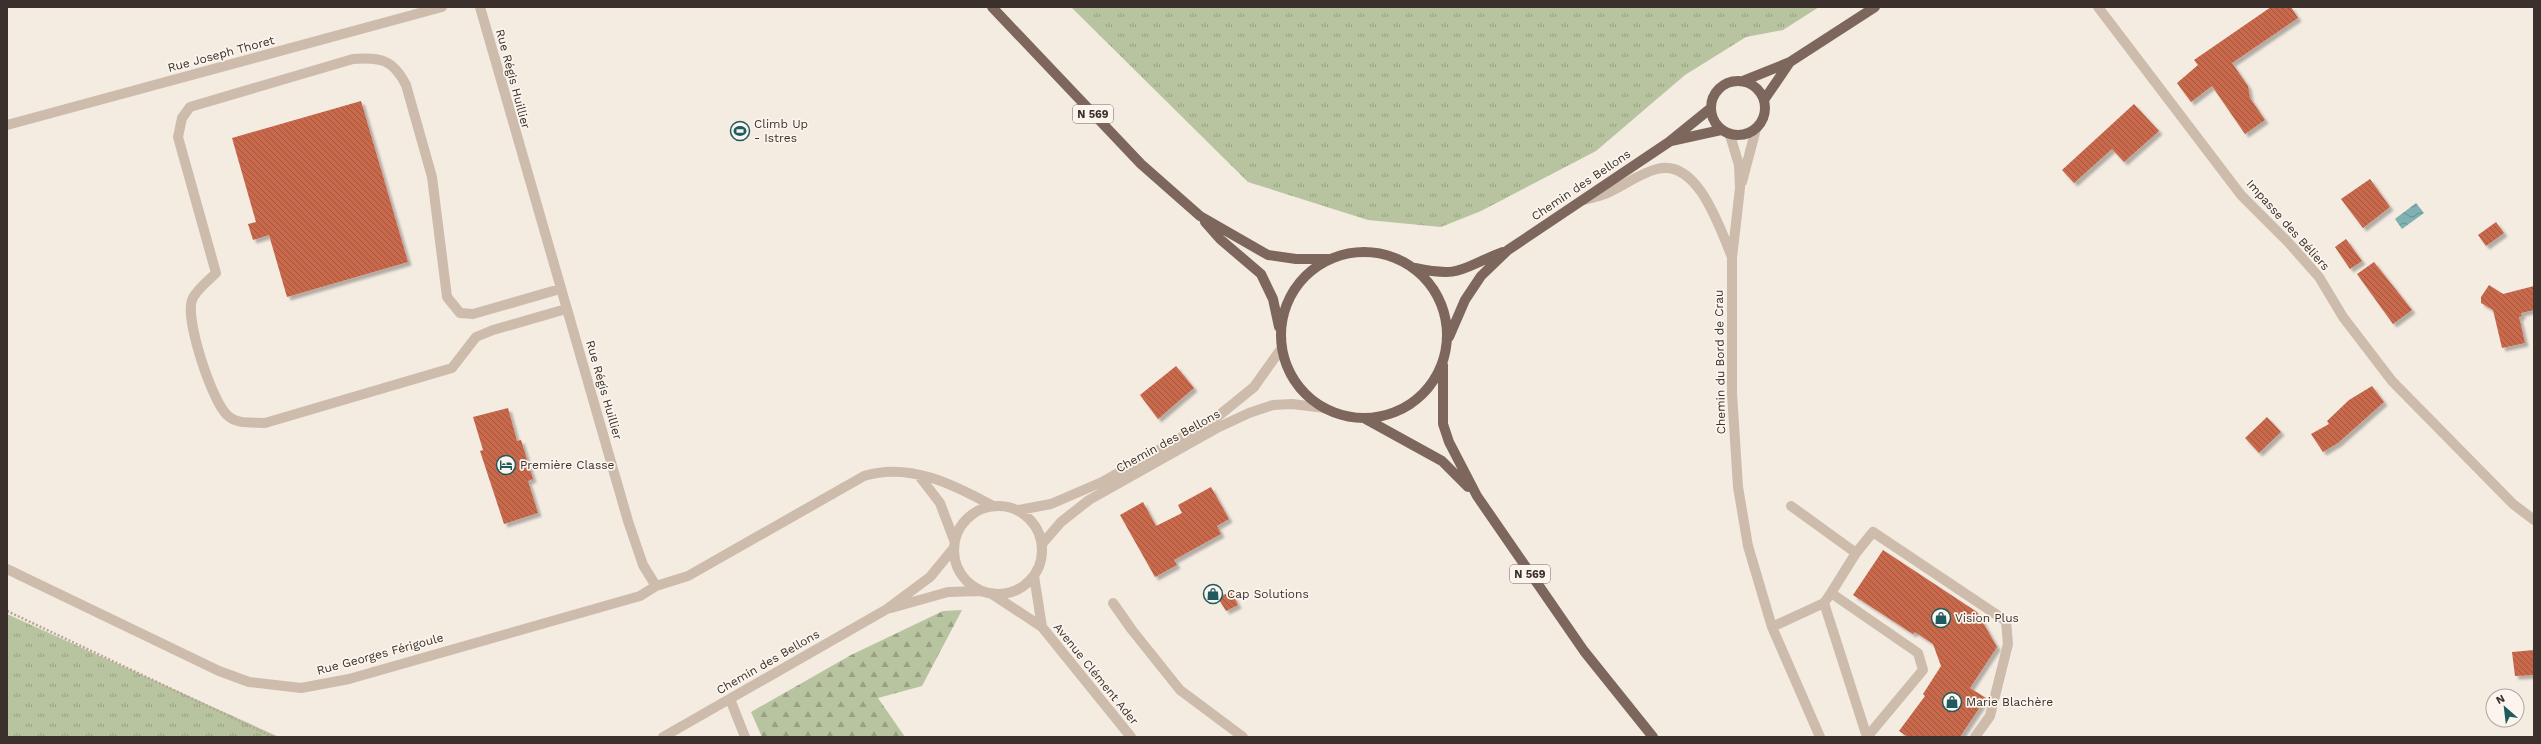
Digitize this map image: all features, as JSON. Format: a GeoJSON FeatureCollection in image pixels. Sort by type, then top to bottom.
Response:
{"type":"FeatureCollection","features":[{"type":"Feature","properties":{"kind":"main road","name":"N 569"},"geometry":{"type":"LineString","coordinates":[[992,7],[1141,164],[1200,216],[1220,239],[1261,274],[1273,299],[1280,333]]}},
{"type":"Feature","properties":{"kind":"main road"},"geometry":{"type":"LineString","coordinates":[[1743,82],[1756,88],[1764,100],[1765,116],[1756,129],[1748,134],[1726,132],[1713,120],[1711,108],[1715,95],[1724,84],[1743,82],[1790,62],[1875,7]]}},
{"type":"Feature","properties":{"kind":"main road"},"geometry":{"type":"LineString","coordinates":[[1764,100],[1790,62]]}},
{"type":"Feature","properties":{"kind":"main road","name":"Chemin des Bellons"},"geometry":{"type":"LineString","coordinates":[[1447,343],[1459,313],[1473,287],[1481,276],[1508,250],[1669,142],[1711,108]]}},
{"type":"Feature","properties":{"kind":"main road","name":"Chemin des Bellons"},"geometry":{"type":"LineString","coordinates":[[1669,142],[1726,132]]}},
{"type":"Feature","properties":{"kind":"main road","name":"N 569"},"geometry":{"type":"LineString","coordinates":[[1200,216],[1268,255],[1296,260],[1329,259]]}},
{"type":"Feature","properties":{"kind":"main road","name":"Chemin des Bellons"},"geometry":{"type":"LineString","coordinates":[[1414,268],[1440,273],[1456,273],[1508,250]]}},
{"type":"Feature","properties":{"kind":"main road"},"geometry":{"type":"LineString","coordinates":[[1350,252],[1373,252],[1395,257],[1414,268],[1437,294],[1443,309],[1447,343],[1443,359],[1435,378],[1421,395],[1404,407],[1392,412],[1364,418],[1344,416],[1314,402],[1295,382],[1286,365],[1281,349],[1280,333],[1284,310],[1294,289],[1309,272],[1329,259],[1350,252]]}},
{"type":"Feature","properties":{"kind":"main road","name":"N 569"},"geometry":{"type":"LineString","coordinates":[[1443,359],[1443,424],[1449,442],[1477,496],[1584,651],[1653,737]]}},
{"type":"Feature","properties":{"kind":"main road","name":"N 569"},"geometry":{"type":"LineString","coordinates":[[1364,418],[1442,461],[1477,496]]}},
{"type":"Feature","properties":{"kind":"street","name":"Rue Joseph Thoret"},"geometry":{"type":"LineString","coordinates":[[7,125],[442,7]]}},
{"type":"Feature","properties":{"kind":"street","name":"Rue Régis Huillier"},"geometry":{"type":"LineString","coordinates":[[480,7],[628,521],[643,565],[656,586]]}},
{"type":"Feature","properties":{"kind":"street","name":"Impasse des Béliers"},"geometry":{"type":"LineString","coordinates":[[2098,7],[2241,194],[2288,242],[2319,277],[2343,317],[2392,381],[2513,504],[2534,520]]}},
{"type":"Feature","properties":{"kind":"street"},"geometry":{"type":"LineString","coordinates":[[560,289],[473,314],[460,313],[447,297],[432,177],[406,86],[399,72],[377,58],[353,59],[190,107],[182,118],[178,137],[216,273],[192,299],[190,310],[197,346],[216,399],[228,415],[239,422],[265,423],[452,368],[476,337],[493,330],[566,309]]}},
{"type":"Feature","properties":{"kind":"street"},"geometry":{"type":"LineString","coordinates":[[1740,188],[1756,129]]}},
{"type":"Feature","properties":{"kind":"street"},"geometry":{"type":"LineString","coordinates":[[1726,132],[1739,164],[1740,188]]}},
{"type":"Feature","properties":{"kind":"street"},"geometry":{"type":"LineString","coordinates":[[1580,201],[1605,194],[1631,179],[1658,168],[1682,172],[1694,183],[1708,201],[1732,258]]}},
{"type":"Feature","properties":{"kind":"street","name":"Chemin du Bord de Crau"},"geometry":{"type":"LineString","coordinates":[[1740,188],[1732,258],[1732,394],[1738,487],[1748,546],[1772,627],[1820,737]]}},
{"type":"Feature","properties":{"kind":"street","name":"Chemin des Bellons"},"geometry":{"type":"LineString","coordinates":[[1019,510],[1051,504],[1102,482],[1217,416],[1254,387],[1281,349]]}},
{"type":"Feature","properties":{"kind":"street","name":"Chemin des Bellons"},"geometry":{"type":"LineString","coordinates":[[1042,544],[1061,522],[1089,500],[1219,427],[1249,413],[1273,405],[1292,404],[1325,408]]}},
{"type":"Feature","properties":{"kind":"street"},"geometry":{"type":"LineString","coordinates":[[656,586],[688,576],[864,476],[895,470],[920,477],[940,480],[993,506]]}},
{"type":"Feature","properties":{"kind":"street"},"geometry":{"type":"LineString","coordinates":[[920,477],[940,503],[954,544],[957,568],[963,578],[981,591],[992,594],[1016,591],[1034,576],[1040,566],[1042,544],[1038,530],[1030,519],[1019,510],[1006,506],[993,506],[979,510],[968,517],[959,528],[954,544]]}},
{"type":"Feature","properties":{"kind":"street"},"geometry":{"type":"LineString","coordinates":[[1791,506],[1856,553]]}},
{"type":"Feature","properties":{"kind":"street"},"geometry":{"type":"LineString","coordinates":[[1772,627],[1824,603],[1856,553],[1873,532],[2006,622],[2008,644],[1990,716],[1975,737]]}},
{"type":"Feature","properties":{"kind":"street","name":"Chemin des Bellons"},"geometry":{"type":"LineString","coordinates":[[663,737],[887,609],[930,577],[954,544]]}},
{"type":"Feature","properties":{"kind":"street","name":"Rue Georges Férigoule"},"geometry":{"type":"LineString","coordinates":[[7,569],[219,671],[249,682],[301,688],[349,679],[640,596],[656,586]]}},
{"type":"Feature","properties":{"kind":"street","name":"Avenue Clément Ader"},"geometry":{"type":"LineString","coordinates":[[1034,576],[1042,627]]}},
{"type":"Feature","properties":{"kind":"street","name":"Chemin des Bellons"},"geometry":{"type":"LineString","coordinates":[[887,609],[948,592],[981,591]]}},
{"type":"Feature","properties":{"kind":"street"},"geometry":{"type":"LineString","coordinates":[[1824,603],[1867,737],[1923,670],[1918,653],[1831,593]]}},
{"type":"Feature","properties":{"kind":"street","name":"Avenue Clément Ader"},"geometry":{"type":"LineString","coordinates":[[992,594],[1042,627],[1131,737]]}},
{"type":"Feature","properties":{"kind":"street"},"geometry":{"type":"LineString","coordinates":[[1113,603],[1132,630],[1180,690],[1243,737]]}},
{"type":"Feature","properties":{"kind":"street"},"geometry":{"type":"LineString","coordinates":[[730,699],[745,737]]}},
{"type":"Feature","properties":{"kind":"path"},"geometry":{"type":"LineString","coordinates":[[7,611],[273,737]]}},
{"type":"Feature","properties":{"kind":"green space"},"geometry":{"type":"Polygon","coordinates":[[[1071,7],[1819,7],[1783,30],[1746,37],[1685,75],[1596,151],[1481,211],[1441,227],[1368,220],[1248,182],[1071,7]]]}},
{"type":"Feature","properties":{"kind":"green space"},"geometry":{"type":"Polygon","coordinates":[[[962,610],[922,686],[878,698],[905,737],[762,737],[751,712],[851,655],[943,611],[962,610]]]}},
{"type":"Feature","properties":{"kind":"green space"},"geometry":{"type":"Polygon","coordinates":[[[7,614],[279,737],[7,737],[7,614]]]}},
{"type":"Feature","properties":{"kind":"water"},"geometry":{"type":"Polygon","coordinates":[[[2416,203],[2424,213],[2402,229],[2395,219],[2416,203]]]}},
{"type":"Feature","properties":{"kind":"building"},"geometry":{"type":"Polygon","coordinates":[[[2271,7],[2291,7],[2298,18],[2232,63],[2248,86],[2250,98],[2265,120],[2245,134],[2212,86],[2191,102],[2177,83],[2198,65],[2194,60],[2271,7]]]}},
{"type":"Feature","properties":{"kind":"building"},"geometry":{"type":"Polygon","coordinates":[[[361,101],[408,262],[287,297],[269,235],[253,240],[248,224],[256,222],[232,138],[361,101]]]}},
{"type":"Feature","properties":{"kind":"building"},"geometry":{"type":"Polygon","coordinates":[[[2134,104],[2159,131],[2124,162],[2112,149],[2074,183],[2062,170],[2134,104]]]}},
{"type":"Feature","properties":{"kind":"building"},"geometry":{"type":"Polygon","coordinates":[[[2370,179],[2390,207],[2363,228],[2341,199],[2370,179]]]}},
{"type":"Feature","properties":{"kind":"building"},"geometry":{"type":"Polygon","coordinates":[[[2496,222],[2504,233],[2486,246],[2478,235],[2496,222]]]}},
{"type":"Feature","properties":{"kind":"building"},"geometry":{"type":"Polygon","coordinates":[[[2346,239],[2362,261],[2350,269],[2335,247],[2346,239]]]}},
{"type":"Feature","properties":{"kind":"building"},"geometry":{"type":"Polygon","coordinates":[[[2374,262],[2412,310],[2393,324],[2357,274],[2374,262]]]}},
{"type":"Feature","properties":{"kind":"building"},"geometry":{"type":"Polygon","coordinates":[[[2489,285],[2503,294],[2534,286],[2534,310],[2521,313],[2522,316],[2519,317],[2525,343],[2502,348],[2493,310],[2481,303],[2481,297],[2489,285]]]}},
{"type":"Feature","properties":{"kind":"building"},"geometry":{"type":"Polygon","coordinates":[[[1176,366],[1194,388],[1158,419],[1140,395],[1176,366]]]}},
{"type":"Feature","properties":{"kind":"building"},"geometry":{"type":"Polygon","coordinates":[[[2372,386],[2384,402],[2338,443],[2323,452],[2311,434],[2329,424],[2327,421],[2349,400],[2372,386]]]}},
{"type":"Feature","properties":{"kind":"building","name":"Première Classe"},"geometry":{"type":"Polygon","coordinates":[[[508,408],[517,441],[521,440],[533,479],[528,481],[538,513],[504,524],[480,451],[483,450],[473,417],[508,408]]]}},
{"type":"Feature","properties":{"kind":"building"},"geometry":{"type":"Polygon","coordinates":[[[2267,417],[2281,432],[2259,453],[2245,438],[2267,417]]]}},
{"type":"Feature","properties":{"kind":"building"},"geometry":{"type":"Polygon","coordinates":[[[1211,487],[1229,519],[1217,526],[1221,534],[1174,560],[1177,565],[1155,577],[1120,515],[1143,502],[1156,526],[1182,513],[1178,505],[1211,487]]]}},
{"type":"Feature","properties":{"kind":"building"},"geometry":{"type":"Polygon","coordinates":[[[1883,550],[1977,612],[1997,647],[1970,688],[1986,698],[1960,737],[1908,737],[1899,731],[1925,696],[1923,694],[1941,666],[1933,644],[1915,632],[1913,634],[1853,595],[1883,550]]]}},
{"type":"Feature","properties":{"kind":"building"},"geometry":{"type":"Polygon","coordinates":[[[1231,591],[1238,605],[1226,611],[1218,598],[1231,591]]]}},
{"type":"Feature","properties":{"kind":"building"},"geometry":{"type":"Polygon","coordinates":[[[2534,650],[2534,675],[2515,676],[2512,652],[2534,650]]]}},
{"type":"Feature","properties":{"kind":"place","name":"Climb Up - Istres"},"geometry":{"type":"Point","coordinates":[740,131]}},
{"type":"Feature","properties":{"kind":"place","name":"Première Classe"},"geometry":{"type":"Point","coordinates":[506,465]}},
{"type":"Feature","properties":{"kind":"place","name":"Cap Solutions"},"geometry":{"type":"Point","coordinates":[1213,594]}},
{"type":"Feature","properties":{"kind":"place","name":"Vision Plus"},"geometry":{"type":"Point","coordinates":[1941,618]}},
{"type":"Feature","properties":{"kind":"place","name":"Marie Blachère"},"geometry":{"type":"Point","coordinates":[1952,702]}}]}
